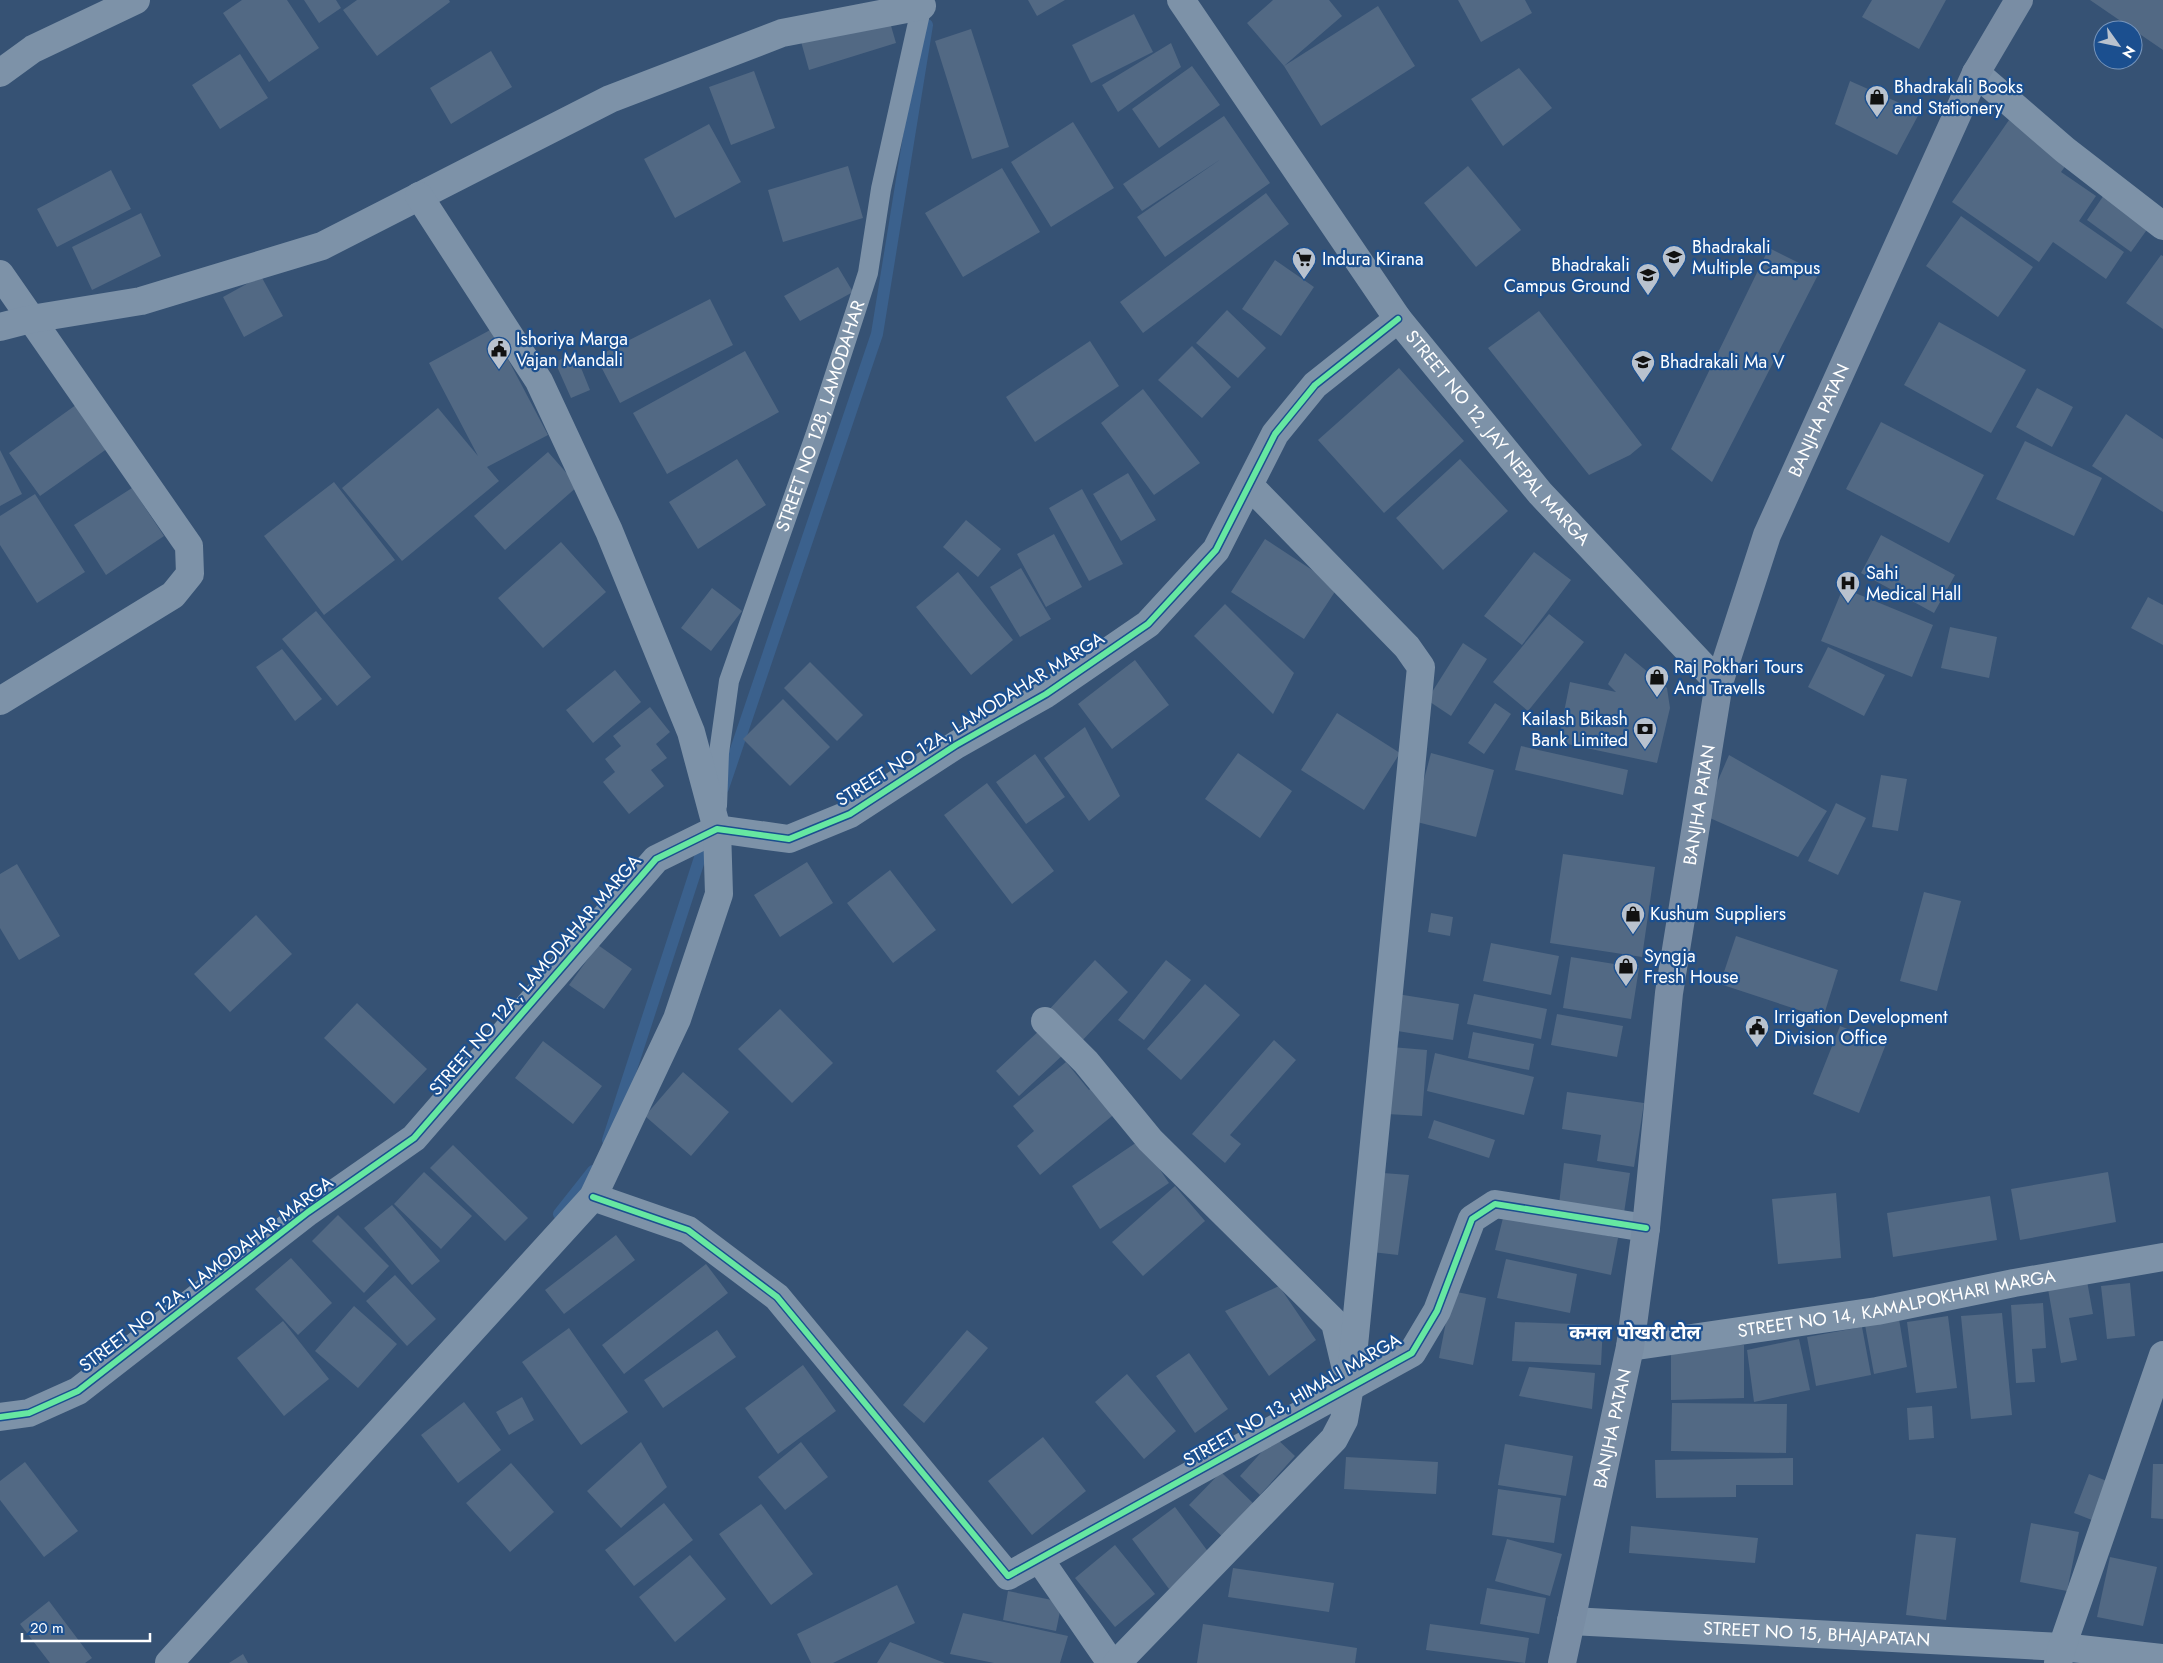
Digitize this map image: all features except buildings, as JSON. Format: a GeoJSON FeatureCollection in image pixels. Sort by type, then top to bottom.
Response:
{"type":"FeatureCollection","features":[{"type":"Feature","properties":{"kind":"main road","name":"BANJHA PATAN"},"geometry":{"type":"LineString","coordinates":[[1562,1663],[1630,1347],[1646,1228],[1669,993],[1719,683],[1767,535],[1976,73],[2018,0]]}},
{"type":"Feature","properties":{"kind":"street"},"geometry":{"type":"LineString","coordinates":[[0,73],[33,50],[136,0]]}},
{"type":"Feature","properties":{"kind":"street","name":"STREET NO 12, JAY NEPAL MARGA"},"geometry":{"type":"LineString","coordinates":[[1181,0],[1398,319],[1540,493],[1719,683]]}},
{"type":"Feature","properties":{"kind":"street"},"geometry":{"type":"LineString","coordinates":[[0,326],[31,319],[141,302],[322,246],[610,99],[773,37],[923,3]]}},
{"type":"Feature","properties":{"kind":"street"},"geometry":{"type":"LineString","coordinates":[[1976,73],[2064,150],[2163,226]]}},
{"type":"Feature","properties":{"kind":"street"},"geometry":{"type":"LineString","coordinates":[[169,1663],[593,1197],[677,1018],[718,894],[717,829],[691,732],[609,530],[539,381],[419,196]]}},
{"type":"Feature","properties":{"kind":"street"},"geometry":{"type":"LineString","coordinates":[[0,274],[189,546],[190,574],[173,595],[0,700]]}},
{"type":"Feature","properties":{"kind":"street","name":"STREET NO 12A, LAMODAHAR MARGA"},"geometry":{"type":"LineString","coordinates":[[0,1417],[29,1413],[78,1391],[308,1212],[414,1138],[656,859],[717,829],[789,839],[850,814],[956,745],[1046,694],[1148,624],[1216,550],[1276,434],[1315,385],[1398,319]]}},
{"type":"Feature","properties":{"kind":"street"},"geometry":{"type":"LineString","coordinates":[[1117,1663],[1334,1439],[1344,1420],[1350,1386],[1421,667],[1407,648],[1250,486]]}},
{"type":"Feature","properties":{"kind":"street"},"geometry":{"type":"LineString","coordinates":[[1046,1021],[1086,1062],[1150,1140],[1335,1323],[1350,1386]]}},
{"type":"Feature","properties":{"kind":"street","name":"STREET NO 13, HIMALI MARGA"},"geometry":{"type":"LineString","coordinates":[[593,1197],[688,1230],[777,1297],[1008,1576],[1412,1353],[1437,1310],[1472,1219],[1495,1204],[1646,1228]]}},
{"type":"Feature","properties":{"kind":"street","name":"STREET NO 14, KAMALPOKHARI MARGA"},"geometry":{"type":"LineString","coordinates":[[1630,1347],[1877,1311],[2014,1282],[2163,1257]]}},
{"type":"Feature","properties":{"kind":"street"},"geometry":{"type":"LineString","coordinates":[[2060,1655],[2163,1355]]}},
{"type":"Feature","properties":{"kind":"street"},"geometry":{"type":"LineString","coordinates":[[1040,1560],[1111,1663]]}},
{"type":"Feature","properties":{"kind":"street","name":"STREET NO 15, BHAJAPATAN"},"geometry":{"type":"LineString","coordinates":[[1571,1621],[2060,1655],[2163,1658]]}},
{"type":"Feature","properties":{"kind":"lane","name":"STREET NO 12B, LAMODAHAR"},"geometry":{"type":"LineString","coordinates":[[717,829],[719,753],[729,681],[815,436],[868,273],[881,189],[923,3]]}},
{"type":"Feature","properties":{"kind":"waterway"},"geometry":{"type":"LineString","coordinates":[[723,788],[877,334],[927,25]]}},
{"type":"Feature","properties":{"kind":"waterway"},"geometry":{"type":"LineString","coordinates":[[608,1140],[707,836]]}},
{"type":"Feature","properties":{"kind":"waterway"},"geometry":{"type":"LineString","coordinates":[[559,1214],[593,1171]]}},
{"type":"Feature","properties":{"kind":"cycle path"},"geometry":{"type":"LineString","coordinates":[[0,1417],[29,1413],[78,1391],[308,1212],[414,1138],[656,859],[717,829],[789,839],[850,814],[956,745],[1046,694],[1148,624],[1216,550],[1275,434],[1315,385],[1398,319]]}},
{"type":"Feature","properties":{"kind":"cycle path"},"geometry":{"type":"LineString","coordinates":[[593,1197],[688,1230],[777,1297],[1008,1576],[1412,1353],[1437,1311],[1472,1219],[1495,1204],[1646,1228]]}},
{"type":"Feature","properties":{"kind":"place","name":"Bhadrakali Books and Stationery"},"geometry":{"type":"Point","coordinates":[1877,118]}},
{"type":"Feature","properties":{"kind":"place","name":"Bhadrakali Multiple Campus"},"geometry":{"type":"Point","coordinates":[1674,278]}},
{"type":"Feature","properties":{"kind":"place","name":"Indura Kirana"},"geometry":{"type":"Point","coordinates":[1304,280]}},
{"type":"Feature","properties":{"kind":"place","name":"Bhadrakali Campus Ground"},"geometry":{"type":"Point","coordinates":[1648,296]}},
{"type":"Feature","properties":{"kind":"place","name":"Ishoriya Marga Vajan Mandali"},"geometry":{"type":"Point","coordinates":[499,370]}},
{"type":"Feature","properties":{"kind":"place","name":"Bhadrakali Ma V"},"geometry":{"type":"Point","coordinates":[1643,383]}},
{"type":"Feature","properties":{"kind":"place","name":"Sahi Medical Hall"},"geometry":{"type":"Point","coordinates":[1848,604]}},
{"type":"Feature","properties":{"kind":"place","name":"Raj Pokhari Tours And Travells"},"geometry":{"type":"Point","coordinates":[1657,698]}},
{"type":"Feature","properties":{"kind":"place","name":"Kailash Bikash Bank Limited"},"geometry":{"type":"Point","coordinates":[1645,750]}},
{"type":"Feature","properties":{"kind":"place","name":"Kushum Suppliers"},"geometry":{"type":"Point","coordinates":[1633,935]}},
{"type":"Feature","properties":{"kind":"place","name":"Syngja Fresh House"},"geometry":{"type":"Point","coordinates":[1626,987]}},
{"type":"Feature","properties":{"kind":"place","name":"Irrigation Development Division Office"},"geometry":{"type":"Point","coordinates":[1757,1048]}},
{"type":"Feature","properties":{"kind":"district","name":"कमल पोखरी टोल"},"geometry":{"type":"Point","coordinates":[1635,1332]}}]}
